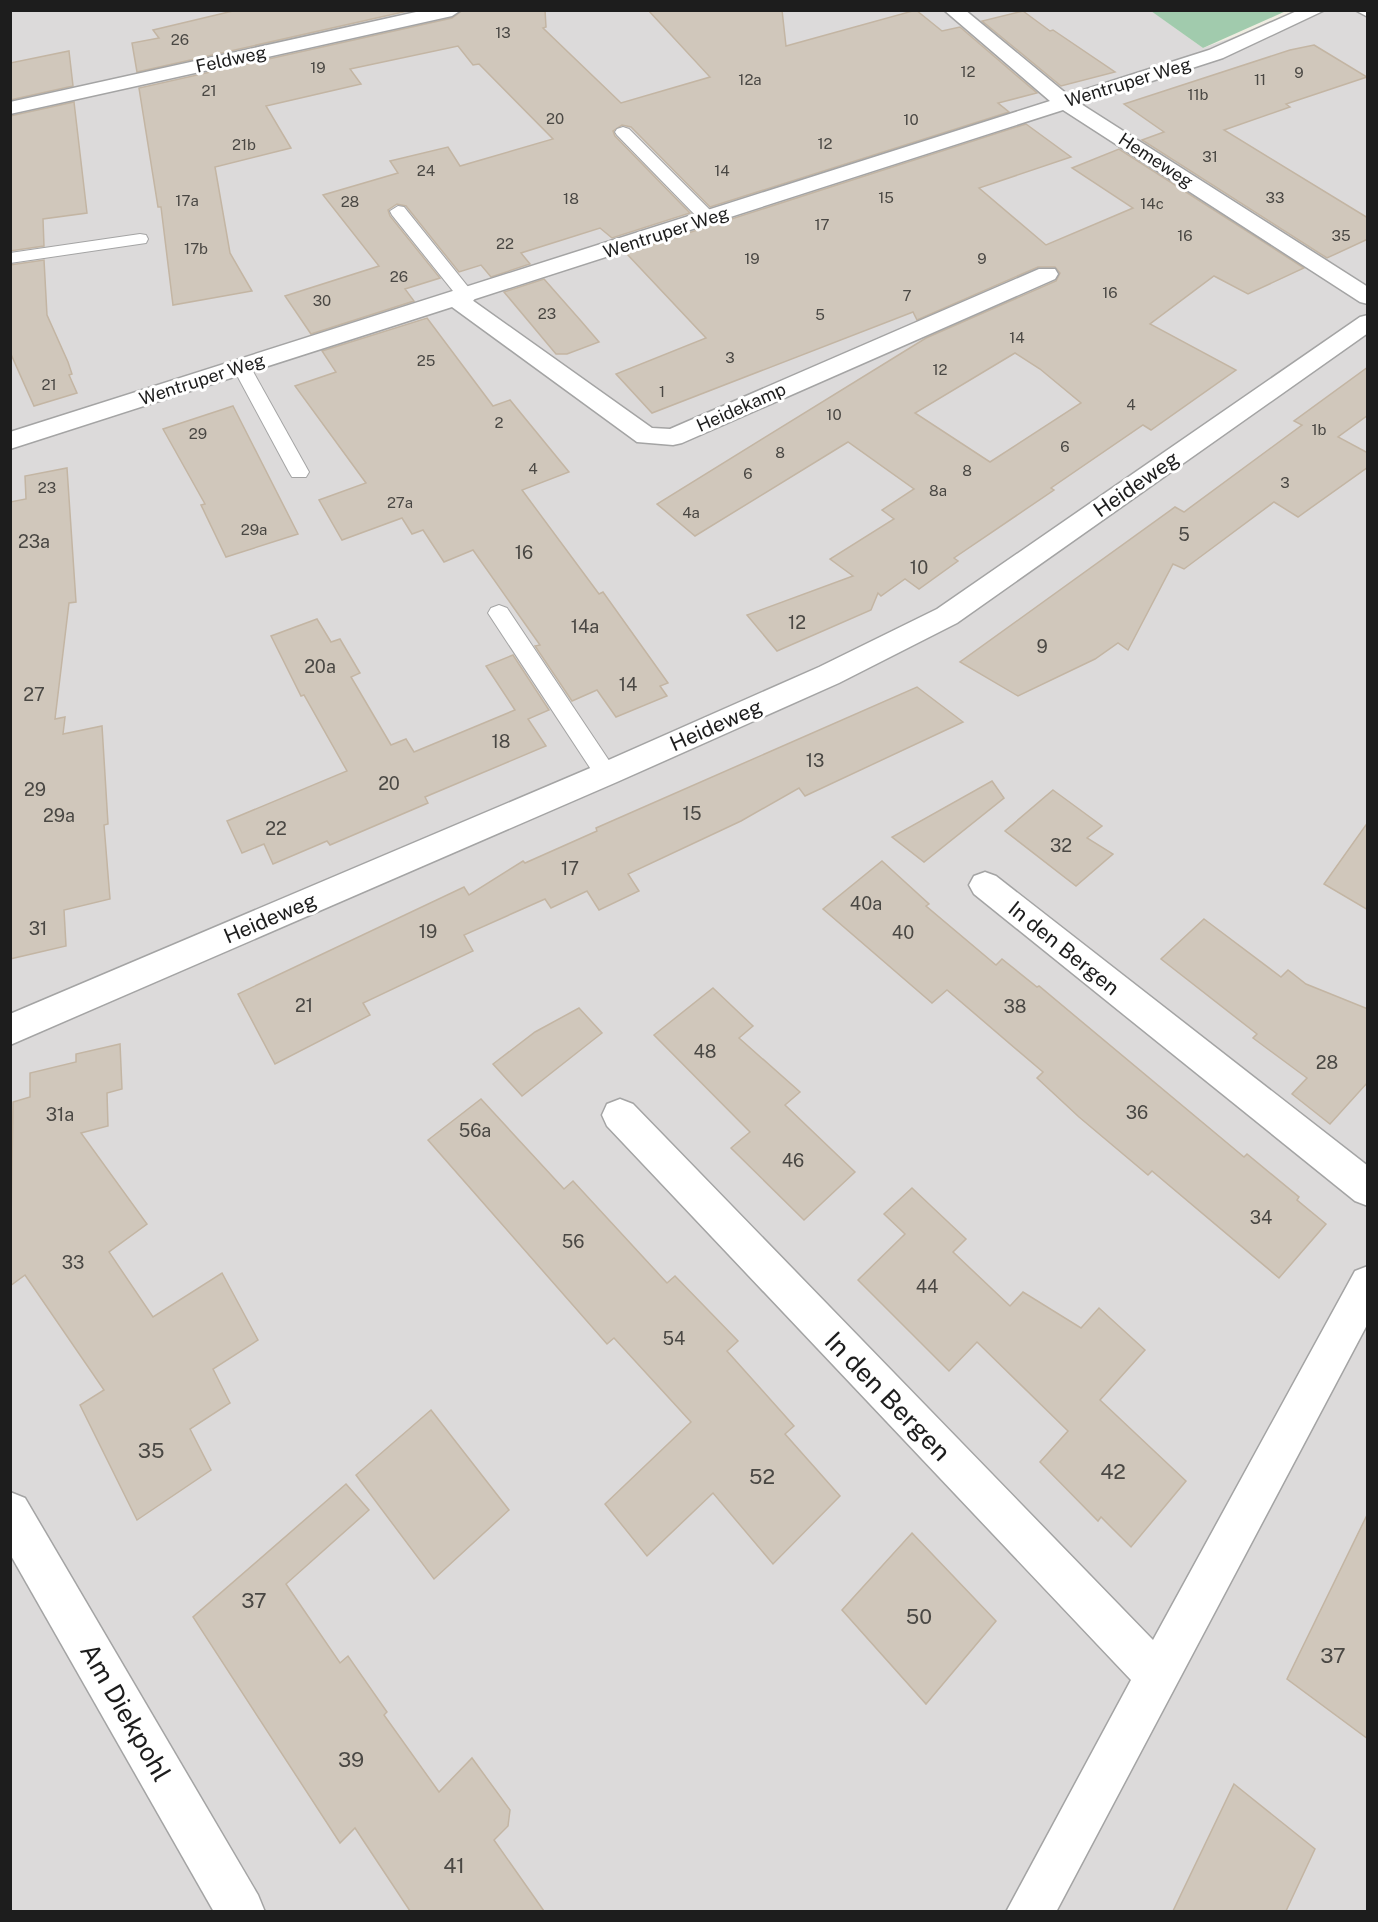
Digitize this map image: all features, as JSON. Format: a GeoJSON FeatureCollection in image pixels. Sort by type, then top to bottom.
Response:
{"type":"FeatureCollection","features":[{"type":"Feature","properties":{"kind":"street","name":"Feldweg"},"geometry":{"type":"LineString","coordinates":[[10,108],[452,10]]}},
{"type":"Feature","properties":{"kind":"street","name":"Hemeweg"},"geometry":{"type":"LineString","coordinates":[[953,10],[1064,102],[1368,297]]}},
{"type":"Feature","properties":{"kind":"street","name":"Wentruper Weg"},"geometry":{"type":"LineString","coordinates":[[10,441],[241,366],[462,298],[1216,54],[1316,10]]}},
{"type":"Feature","properties":{"kind":"street","name":"Heidekamp"},"geometry":{"type":"LineString","coordinates":[[462,298],[646,436],[673,437],[1047,274]]}},
{"type":"Feature","properties":{"kind":"street","name":"Heideweg"},"geometry":{"type":"LineString","coordinates":[[10,1030],[606,774],[829,675],[947,616],[1368,322]]}},
{"type":"Feature","properties":{"kind":"street","name":"In den Bergen"},"geometry":{"type":"LineString","coordinates":[[986,885],[1368,1189]]}},
{"type":"Feature","properties":{"kind":"street","name":"In den Bergen"},"geometry":{"type":"LineString","coordinates":[[620,1115],[1157,1676]]}},
{"type":"Feature","properties":{"kind":"street"},"geometry":{"type":"LineString","coordinates":[[1030,1911],[1368,1284]]}},
{"type":"Feature","properties":{"kind":"street","name":"Am Diekpohl"},"geometry":{"type":"LineString","coordinates":[[10,1513],[241,1911]]}},
{"type":"Feature","properties":{"kind":"lane"},"geometry":{"type":"LineString","coordinates":[[623,132],[708,218]]}},
{"type":"Feature","properties":{"kind":"lane"},"geometry":{"type":"LineString","coordinates":[[398,211],[462,298]]}},
{"type":"Feature","properties":{"kind":"lane"},"geometry":{"type":"LineString","coordinates":[[10,258],[140,238]]}},
{"type":"Feature","properties":{"kind":"lane"},"geometry":{"type":"LineString","coordinates":[[241,366],[299,472]]}},
{"type":"Feature","properties":{"kind":"lane"},"geometry":{"type":"LineString","coordinates":[[499,614],[606,774]]}},
{"type":"Feature","properties":{"kind":"shaded area"},"geometry":{"type":"Polygon","coordinates":[[[1150,10],[1203,48],[1306,11],[1367,11],[1367,1911],[11,1912],[11,11],[1150,10]]]}},
{"type":"Feature","properties":{"kind":"green space"},"geometry":{"type":"Polygon","coordinates":[[[1151,11],[1286,11],[1203,48],[1151,11]]]}},
{"type":"Feature","properties":{"kind":"building"},"geometry":{"type":"Polygon","coordinates":[[[237,10],[412,10],[137,72],[132,43],[159,38],[153,30],[237,10]]]}},
{"type":"Feature","properties":{"kind":"building"},"geometry":{"type":"Polygon","coordinates":[[[463,10],[545,10],[546,27],[543,28],[621,103],[710,77],[648,10],[782,10],[786,46],[916,10],[942,31],[960,27],[1037,93],[998,103],[1009,112],[710,207],[631,127],[622,125],[613,131],[615,136],[690,213],[612,238],[600,228],[521,253],[530,264],[491,277],[481,265],[459,272],[406,206],[397,204],[388,210],[390,216],[440,278],[405,289],[414,301],[311,334],[285,296],[379,266],[323,195],[398,173],[390,161],[448,147],[460,166],[553,139],[479,64],[473,65],[458,46],[350,69],[361,84],[266,106],[291,148],[215,167],[230,253],[252,291],[173,305],[161,207],[158,207],[139,88],[452,18],[463,10]]]}},
{"type":"Feature","properties":{"kind":"building"},"geometry":{"type":"Polygon","coordinates":[[[1023,11],[1115,72],[1061,86],[982,21],[1023,11]]]}},
{"type":"Feature","properties":{"kind":"building"},"geometry":{"type":"Polygon","coordinates":[[[1314,45],[1367,77],[1286,104],[1290,107],[1224,130],[1368,218],[1368,239],[1327,258],[1142,140],[1164,132],[1124,104],[1290,50],[1314,45]]]}},
{"type":"Feature","properties":{"kind":"building"},"geometry":{"type":"Polygon","coordinates":[[[69,51],[73,86],[10,100],[10,63],[69,51]]]}},
{"type":"Feature","properties":{"kind":"building"},"geometry":{"type":"Polygon","coordinates":[[[74,102],[87,213],[43,219],[44,246],[10,251],[10,116],[74,102]]]}},
{"type":"Feature","properties":{"kind":"building"},"geometry":{"type":"Polygon","coordinates":[[[1026,124],[1071,157],[979,188],[1046,245],[1133,208],[1072,168],[1119,149],[1304,268],[1248,294],[1214,276],[1150,324],[1236,370],[1151,430],[1143,425],[1051,488],[1054,490],[954,558],[958,561],[919,589],[905,579],[881,596],[878,593],[871,610],[777,651],[747,615],[853,576],[830,559],[894,519],[882,510],[914,489],[848,442],[695,536],[657,504],[926,338],[1056,281],[1060,273],[1055,267],[1038,267],[917,320],[913,312],[652,413],[616,374],[706,338],[626,253],[1026,124]],[[1015,353],[915,413],[990,462],[1081,403],[1040,369],[1015,353]]]}},
{"type":"Feature","properties":{"kind":"building"},"geometry":{"type":"Polygon","coordinates":[[[44,260],[47,315],[68,362],[72,374],[69,375],[77,393],[34,406],[10,352],[10,265],[44,260]]]}},
{"type":"Feature","properties":{"kind":"building"},"geometry":{"type":"Polygon","coordinates":[[[544,279],[599,342],[567,354],[556,354],[504,292],[544,279]]]}},
{"type":"Feature","properties":{"kind":"building"},"geometry":{"type":"Polygon","coordinates":[[[427,318],[493,406],[510,400],[569,472],[522,490],[599,594],[603,592],[668,683],[660,686],[667,696],[616,717],[597,690],[572,701],[535,646],[540,645],[473,550],[444,562],[423,530],[412,534],[402,518],[342,540],[319,500],[366,483],[295,386],[336,372],[322,351],[427,318]]]}},
{"type":"Feature","properties":{"kind":"building"},"geometry":{"type":"Polygon","coordinates":[[[1368,367],[1368,415],[1338,437],[1368,453],[1368,467],[1298,517],[1274,502],[1184,569],[1173,564],[1128,650],[1118,643],[1095,659],[1018,696],[960,662],[1175,507],[1184,512],[1302,425],[1294,421],[1368,367]]]}},
{"type":"Feature","properties":{"kind":"building"},"geometry":{"type":"Polygon","coordinates":[[[233,406],[298,534],[226,557],[201,505],[205,504],[163,429],[233,406]]]}},
{"type":"Feature","properties":{"kind":"building"},"geometry":{"type":"Polygon","coordinates":[[[67,468],[76,602],[69,603],[55,719],[65,717],[63,734],[102,726],[108,824],[104,825],[110,899],[64,910],[66,946],[10,959],[10,502],[26,499],[25,476],[67,468]]]}},
{"type":"Feature","properties":{"kind":"building"},"geometry":{"type":"Polygon","coordinates":[[[317,619],[331,642],[340,639],[360,673],[351,677],[391,745],[406,739],[414,752],[515,710],[486,666],[513,655],[549,710],[528,719],[546,746],[425,797],[428,803],[330,845],[327,841],[273,864],[264,844],[242,853],[227,821],[347,771],[304,695],[301,696],[271,636],[317,619]]]}},
{"type":"Feature","properties":{"kind":"building"},"geometry":{"type":"Polygon","coordinates":[[[917,687],[963,722],[805,796],[799,788],[741,821],[628,874],[639,891],[599,910],[587,891],[551,908],[545,899],[464,935],[473,951],[363,1003],[370,1015],[275,1064],[238,994],[464,887],[469,895],[523,861],[525,863],[597,831],[596,828],[917,687]]]}},
{"type":"Feature","properties":{"kind":"building"},"geometry":{"type":"Polygon","coordinates":[[[992,781],[1004,798],[924,862],[892,837],[992,781]]]}},
{"type":"Feature","properties":{"kind":"building"},"geometry":{"type":"Polygon","coordinates":[[[1053,790],[1102,826],[1087,838],[1113,854],[1076,886],[1005,831],[1053,790]]]}},
{"type":"Feature","properties":{"kind":"building"},"geometry":{"type":"Polygon","coordinates":[[[1368,822],[1368,910],[1324,884],[1368,822]]]}},
{"type":"Feature","properties":{"kind":"building"},"geometry":{"type":"Polygon","coordinates":[[[882,861],[929,904],[926,906],[996,965],[1002,959],[1037,987],[1039,986],[1244,1157],[1247,1154],[1299,1197],[1297,1200],[1326,1224],[1279,1278],[1152,1171],[1148,1175],[1079,1117],[1037,1078],[1043,1072],[947,990],[932,1003],[823,909],[882,861]]]}},
{"type":"Feature","properties":{"kind":"building"},"geometry":{"type":"Polygon","coordinates":[[[1204,919],[1281,977],[1288,970],[1306,984],[1368,1009],[1368,1082],[1330,1124],[1292,1094],[1307,1078],[1253,1038],[1257,1034],[1161,959],[1204,919]]]}},
{"type":"Feature","properties":{"kind":"building"},"geometry":{"type":"Polygon","coordinates":[[[713,988],[753,1026],[739,1038],[800,1092],[785,1105],[855,1172],[804,1220],[731,1148],[750,1132],[654,1035],[713,988]]]}},
{"type":"Feature","properties":{"kind":"building"},"geometry":{"type":"Polygon","coordinates":[[[579,1008],[602,1033],[522,1096],[493,1064],[535,1032],[579,1008]]]}},
{"type":"Feature","properties":{"kind":"building"},"geometry":{"type":"Polygon","coordinates":[[[120,1044],[122,1089],[107,1093],[108,1126],[81,1133],[147,1224],[109,1252],[153,1317],[222,1273],[258,1340],[213,1369],[230,1403],[190,1429],[211,1470],[137,1520],[80,1405],[104,1390],[25,1275],[10,1286],[13,1102],[30,1097],[30,1073],[76,1062],[76,1054],[120,1044]]]}},
{"type":"Feature","properties":{"kind":"building"},"geometry":{"type":"Polygon","coordinates":[[[481,1099],[564,1189],[573,1181],[667,1283],[675,1276],[738,1341],[727,1351],[794,1426],[785,1434],[840,1496],[773,1564],[713,1493],[647,1556],[605,1504],[691,1422],[614,1338],[607,1344],[428,1140],[481,1099]]]}},
{"type":"Feature","properties":{"kind":"building"},"geometry":{"type":"Polygon","coordinates":[[[912,1188],[966,1239],[953,1252],[1010,1306],[1023,1292],[1081,1328],[1099,1308],[1145,1350],[1100,1400],[1186,1481],[1131,1547],[1101,1517],[1098,1521],[1040,1462],[1068,1431],[977,1342],[949,1371],[858,1280],[905,1234],[884,1214],[912,1188]]]}},
{"type":"Feature","properties":{"kind":"building"},"geometry":{"type":"Polygon","coordinates":[[[431,1410],[509,1510],[434,1579],[356,1475],[431,1410]]]}},
{"type":"Feature","properties":{"kind":"building"},"geometry":{"type":"Polygon","coordinates":[[[346,1484],[369,1510],[286,1584],[340,1663],[348,1656],[387,1712],[384,1715],[439,1792],[472,1758],[510,1810],[508,1826],[494,1840],[544,1911],[410,1911],[355,1828],[340,1843],[193,1617],[346,1484]]]}},
{"type":"Feature","properties":{"kind":"building"},"geometry":{"type":"Polygon","coordinates":[[[1368,1513],[1368,1739],[1287,1679],[1368,1513]]]}},
{"type":"Feature","properties":{"kind":"building"},"geometry":{"type":"Polygon","coordinates":[[[912,1533],[996,1621],[926,1704],[842,1610],[912,1533]]]}},
{"type":"Feature","properties":{"kind":"building"},"geometry":{"type":"Polygon","coordinates":[[[1234,1784],[1315,1849],[1286,1911],[1173,1911],[1234,1784]]]}}]}
